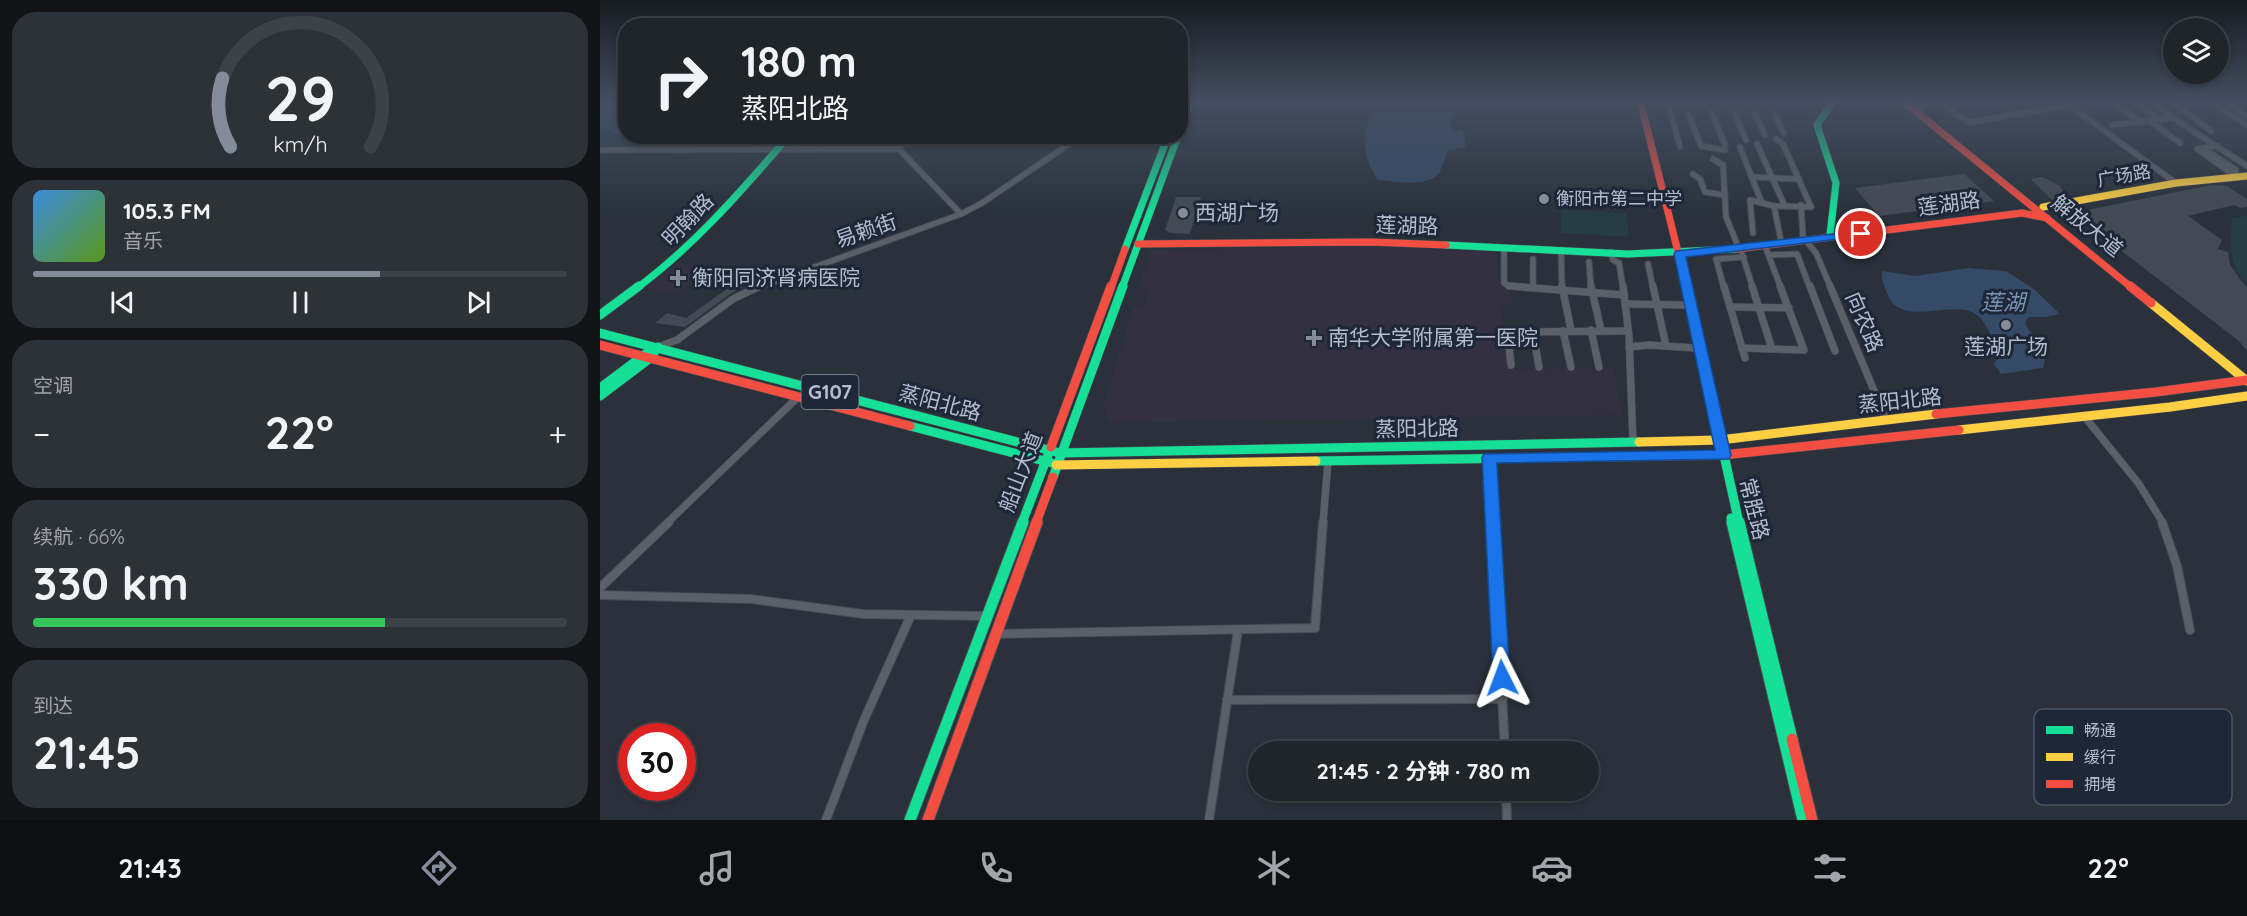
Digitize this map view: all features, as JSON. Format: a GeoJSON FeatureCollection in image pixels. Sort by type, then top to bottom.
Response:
{"type":"FeatureCollection","features":[{"type":"Feature","properties":{"kind":"main road","name":"常胜路"},"geometry":{"type":"LineString","coordinates":[[1648,138],[1678,252],[1720,455],[1803,820]]}},
{"type":"Feature","properties":{"kind":"main road"},"geometry":{"type":"LineString","coordinates":[[1821,138],[1836,183],[1830,235]]}},
{"type":"Feature","properties":{"kind":"main road","name":"解放大道"},"geometry":{"type":"LineString","coordinates":[[1950,138],[2247,378]]}},
{"type":"Feature","properties":{"kind":"main road","name":"解放大道"},"geometry":{"type":"LineString","coordinates":[[1958,138],[2247,378]]}},
{"type":"Feature","properties":{"kind":"main road","name":"明翰路"},"geometry":{"type":"LineString","coordinates":[[600,314],[669,262],[781,144]]}},
{"type":"Feature","properties":{"kind":"main road","name":"船山大道"},"geometry":{"type":"LineString","coordinates":[[910,820],[1165,144]]}},
{"type":"Feature","properties":{"kind":"main road","name":"船山大道"},"geometry":{"type":"LineString","coordinates":[[928,820],[1060,453],[1175,144]]}},
{"type":"Feature","properties":{"kind":"main road","name":"广场路"},"geometry":{"type":"LineString","coordinates":[[2043,207],[2176,183],[2247,176]]}},
{"type":"Feature","properties":{"kind":"main road","name":"莲湖路"},"geometry":{"type":"LineString","coordinates":[[1138,244],[1371,242],[1611,252],[1767,250],[1830,235],[2019,210],[2025,205],[2024,198]]}},
{"type":"Feature","properties":{"kind":"main road","name":"莲湖路"},"geometry":{"type":"LineString","coordinates":[[1741,250],[1781,241],[2022,213],[2048,218]]}},
{"type":"Feature","properties":{"kind":"main road","name":"常胜路"},"geometry":{"type":"LineString","coordinates":[[1678,252],[1686,305],[1717,440]]}},
{"type":"Feature","properties":{"kind":"main road","name":"蒸阳北路"},"geometry":{"type":"LineString","coordinates":[[600,333],[1060,453],[1717,440],[1886,419],[2156,392],[2247,378]]}},
{"type":"Feature","properties":{"kind":"main road","name":"蒸阳北路"},"geometry":{"type":"LineString","coordinates":[[600,345],[1056,465],[1720,455],[2247,396]]}},
{"type":"Feature","properties":{"kind":"main road"},"geometry":{"type":"LineString","coordinates":[[600,396],[658,347]]}},
{"type":"Feature","properties":{"kind":"main road"},"geometry":{"type":"LineString","coordinates":[[600,388],[645,358]]}},
{"type":"Feature","properties":{"kind":"main road","name":"常胜路"},"geometry":{"type":"LineString","coordinates":[[1720,455],[1812,820]]}},
{"type":"Feature","properties":{"kind":"street"},"geometry":{"type":"LineString","coordinates":[[1678,138],[1680,146]]}},
{"type":"Feature","properties":{"kind":"street"},"geometry":{"type":"LineString","coordinates":[[1698,138],[1701,146],[1725,148],[1721,138]]}},
{"type":"Feature","properties":{"kind":"street"},"geometry":{"type":"LineString","coordinates":[[2115,138],[2176,183]]}},
{"type":"Feature","properties":{"kind":"street"},"geometry":{"type":"LineString","coordinates":[[2174,138],[2180,143]]}},
{"type":"Feature","properties":{"kind":"street"},"geometry":{"type":"LineString","coordinates":[[2205,138],[2247,166]]}},
{"type":"Feature","properties":{"kind":"street"},"geometry":{"type":"LineString","coordinates":[[1753,233],[1750,200],[1774,206],[1784,204],[1811,207],[1783,144],[1776,140]]}},
{"type":"Feature","properties":{"kind":"street"},"geometry":{"type":"LineString","coordinates":[[899,149],[902,144]]}},
{"type":"Feature","properties":{"kind":"street","name":"易赖街"},"geometry":{"type":"LineString","coordinates":[[658,347],[677,340],[733,299],[762,285],[961,214],[982,203],[1069,144]]}},
{"type":"Feature","properties":{"kind":"street"},"geometry":{"type":"LineString","coordinates":[[1756,144],[1784,204]]}},
{"type":"Feature","properties":{"kind":"street"},"geometry":{"type":"LineString","coordinates":[[2203,148],[2236,170],[2228,171],[2198,149],[2203,148],[2217,146]]}},
{"type":"Feature","properties":{"kind":"street"},"geometry":{"type":"LineString","coordinates":[[1740,147],[1761,201]]}},
{"type":"Feature","properties":{"kind":"street"},"geometry":{"type":"LineString","coordinates":[[600,150],[899,149],[961,214]]}},
{"type":"Feature","properties":{"kind":"street"},"geometry":{"type":"LineString","coordinates":[[1713,159],[1724,165],[1726,217],[1732,236],[1741,250],[1772,349]]}},
{"type":"Feature","properties":{"kind":"street"},"geometry":{"type":"LineString","coordinates":[[1693,174],[1700,179],[1705,192],[1725,195]]}},
{"type":"Feature","properties":{"kind":"street"},"geometry":{"type":"LineString","coordinates":[[1752,177],[1798,178]]}},
{"type":"Feature","properties":{"kind":"street"},"geometry":{"type":"LineString","coordinates":[[1801,205],[1805,240]]}},
{"type":"Feature","properties":{"kind":"street"},"geometry":{"type":"LineString","coordinates":[[1774,206],[1781,241]]}},
{"type":"Feature","properties":{"kind":"street","name":"向农路"},"geometry":{"type":"LineString","coordinates":[[1805,240],[1816,254],[1886,419]]}},
{"type":"Feature","properties":{"kind":"street"},"geometry":{"type":"LineString","coordinates":[[1504,248],[1504,283],[1509,286],[1624,295]]}},
{"type":"Feature","properties":{"kind":"street"},"geometry":{"type":"LineString","coordinates":[[1561,250],[1562,289],[1571,330]]}},
{"type":"Feature","properties":{"kind":"street"},"geometry":{"type":"LineString","coordinates":[[1741,250],[1716,259],[1745,358]]}},
{"type":"Feature","properties":{"kind":"street"},"geometry":{"type":"LineString","coordinates":[[1742,348],[1804,350],[1767,250],[1797,254],[1835,351]]}},
{"type":"Feature","properties":{"kind":"street"},"geometry":{"type":"LineString","coordinates":[[1611,252],[1613,260],[1618,263],[1624,295],[1634,442]]}},
{"type":"Feature","properties":{"kind":"street"},"geometry":{"type":"LineString","coordinates":[[1533,259],[1533,288]]}},
{"type":"Feature","properties":{"kind":"street"},"geometry":{"type":"LineString","coordinates":[[1589,261],[1591,291],[1601,330]]}},
{"type":"Feature","properties":{"kind":"street"},"geometry":{"type":"LineString","coordinates":[[1648,264],[1666,346]]}},
{"type":"Feature","properties":{"kind":"street"},"geometry":{"type":"LineString","coordinates":[[1625,304],[1686,305]]}},
{"type":"Feature","properties":{"kind":"street"},"geometry":{"type":"LineString","coordinates":[[1730,307],[1789,308]]}},
{"type":"Feature","properties":{"kind":"street"},"geometry":{"type":"LineString","coordinates":[[1511,365],[1508,335],[1511,333],[1571,330],[1627,331]]}},
{"type":"Feature","properties":{"kind":"street"},"geometry":{"type":"LineString","coordinates":[[1591,330],[1599,367]]}},
{"type":"Feature","properties":{"kind":"street"},"geometry":{"type":"LineString","coordinates":[[1563,331],[1571,367]]}},
{"type":"Feature","properties":{"kind":"street"},"geometry":{"type":"LineString","coordinates":[[1533,332],[1539,367]]}},
{"type":"Feature","properties":{"kind":"street"},"geometry":{"type":"LineString","coordinates":[[1629,347],[1695,348]]}},
{"type":"Feature","properties":{"kind":"street"},"geometry":{"type":"LineString","coordinates":[[600,588],[798,397]]}},
{"type":"Feature","properties":{"kind":"street"},"geometry":{"type":"LineString","coordinates":[[2084,416],[2148,497],[2164,527],[2181,574],[2190,630]]}},
{"type":"Feature","properties":{"kind":"street"},"geometry":{"type":"LineString","coordinates":[[1490,458],[1505,741]]}},
{"type":"Feature","properties":{"kind":"street"},"geometry":{"type":"LineString","coordinates":[[996,634],[1315,628],[1328,461]]}},
{"type":"Feature","properties":{"kind":"street"},"geometry":{"type":"LineString","coordinates":[[600,595],[751,599],[863,614],[986,616]]}},
{"type":"Feature","properties":{"kind":"street"},"geometry":{"type":"LineString","coordinates":[[826,820],[864,720],[911,615]]}},
{"type":"Feature","properties":{"kind":"street"},"geometry":{"type":"LineString","coordinates":[[1209,820],[1238,630]]}},
{"type":"Feature","properties":{"kind":"street"},"geometry":{"type":"LineString","coordinates":[[1227,700],[1503,699]]}},
{"type":"Feature","properties":{"kind":"street"},"geometry":{"type":"LineString","coordinates":[[1506,801],[1507,820]]}},
{"type":"Feature","properties":{"kind":"shaded area","name":"南华大学附属第一医院"},"geometry":{"type":"Polygon","coordinates":[[[1373,246],[1497,253],[1499,284],[1511,288],[1512,304],[1500,306],[1509,369],[1613,368],[1623,415],[1109,423],[1106,419],[1104,402],[1133,308],[1145,304],[1148,292],[1138,289],[1151,250],[1373,246]]]}},
{"type":"Feature","properties":{"kind":"shaded area","name":"衡阳同济肾病医院"},"geometry":{"type":"Polygon","coordinates":[[[679,263],[711,269],[675,294],[647,287],[679,263]]]}},
{"type":"Feature","properties":{"kind":"green space"},"geometry":{"type":"Polygon","coordinates":[[[600,138],[618,138],[618,144],[720,144],[712,147],[600,147],[600,138]]]}},
{"type":"Feature","properties":{"kind":"green space"},"geometry":{"type":"Polygon","coordinates":[[[1561,210],[1627,213],[1629,237],[1561,233],[1561,210]]]}},
{"type":"Feature","properties":{"kind":"green space"},"geometry":{"type":"Polygon","coordinates":[[[2247,216],[2247,285],[2233,262],[2231,237],[2232,218],[2247,216]]]}},
{"type":"Feature","properties":{"kind":"water"},"geometry":{"type":"Polygon","coordinates":[[[1465,138],[1465,147],[1448,150],[1439,173],[1427,181],[1378,180],[1369,163],[1365,140],[1465,138]]]}},
{"type":"Feature","properties":{"kind":"water","name":"莲湖"},"geometry":{"type":"Polygon","coordinates":[[[1968,268],[2006,271],[2035,290],[2060,314],[2029,317],[2025,322],[2044,353],[2043,368],[2001,374],[1994,364],[1999,355],[1986,325],[1977,315],[1962,309],[1925,312],[1902,309],[1893,303],[1882,277],[1882,271],[1915,276],[1968,268]]]}},
{"type":"Feature","properties":{"kind":"building"},"geometry":{"type":"Polygon","coordinates":[[[1964,174],[1994,201],[1879,216],[1855,188],[1964,174]]]}},
{"type":"Feature","properties":{"kind":"building"},"geometry":{"type":"Polygon","coordinates":[[[2042,177],[2060,186],[2067,197],[2052,200],[2031,179],[2042,177]]]}},
{"type":"Feature","properties":{"kind":"building"},"geometry":{"type":"Polygon","coordinates":[[[2212,185],[2227,186],[2247,199],[2247,207],[2240,208],[2234,205],[2188,216],[2222,240],[2218,249],[2228,252],[2230,265],[2247,288],[2247,351],[2239,341],[2072,213],[2212,185]]]}},
{"type":"Feature","properties":{"kind":"building","name":"西湖广场"},"geometry":{"type":"Polygon","coordinates":[[[1176,197],[1201,197],[1190,234],[1170,233],[1165,230],[1176,197]]]}},
{"type":"Feature","properties":{"kind":"building"},"geometry":{"type":"Polygon","coordinates":[[[734,284],[743,287],[685,327],[655,323],[667,313],[686,318],[734,284]]]}},
{"type":"Feature","properties":{"kind":"traffic: fast"},"geometry":{"type":"LineString","coordinates":[[1821,138],[1836,183],[1830,235]]}},
{"type":"Feature","properties":{"kind":"traffic: fast"},"geometry":{"type":"LineString","coordinates":[[600,315],[672,262],[740,193],[782,144]]}},
{"type":"Feature","properties":{"kind":"traffic: fast"},"geometry":{"type":"LineString","coordinates":[[1125,249],[1165,144]]}},
{"type":"Feature","properties":{"kind":"traffic: fast"},"geometry":{"type":"LineString","coordinates":[[1053,477],[1175,144]]}},
{"type":"Feature","properties":{"kind":"traffic: fast"},"geometry":{"type":"LineString","coordinates":[[1446,245],[1628,254],[1736,249]]}},
{"type":"Feature","properties":{"kind":"traffic: fast"},"geometry":{"type":"LineString","coordinates":[[600,333],[1056,452]]}},
{"type":"Feature","properties":{"kind":"traffic: fast"},"geometry":{"type":"LineString","coordinates":[[600,396],[649,359],[658,347]]}},
{"type":"Feature","properties":{"kind":"traffic: fast"},"geometry":{"type":"LineString","coordinates":[[600,388],[648,352]]}},
{"type":"Feature","properties":{"kind":"traffic: fast"},"geometry":{"type":"LineString","coordinates":[[1709,387],[1729,481],[1792,739]]}},
{"type":"Feature","properties":{"kind":"traffic: fast"},"geometry":{"type":"LineString","coordinates":[[910,426],[1052,463]]}},
{"type":"Feature","properties":{"kind":"traffic: fast"},"geometry":{"type":"LineString","coordinates":[[1060,453],[1639,442]]}},
{"type":"Feature","properties":{"kind":"traffic: fast"},"geometry":{"type":"LineString","coordinates":[[910,820],[1051,447]]}},
{"type":"Feature","properties":{"kind":"traffic: fast"},"geometry":{"type":"LineString","coordinates":[[1316,461],[1661,456]]}},
{"type":"Feature","properties":{"kind":"traffic: fast"},"geometry":{"type":"LineString","coordinates":[[1731,518],[1803,820]]}},
{"type":"Feature","properties":{"kind":"traffic: slow"},"geometry":{"type":"LineString","coordinates":[[2043,207],[2176,183],[2247,176]]}},
{"type":"Feature","properties":{"kind":"traffic: slow"},"geometry":{"type":"LineString","coordinates":[[2151,303],[2247,381]]}},
{"type":"Feature","properties":{"kind":"traffic: slow"},"geometry":{"type":"LineString","coordinates":[[1959,430],[2170,407],[2247,396]]}},
{"type":"Feature","properties":{"kind":"traffic: slow"},"geometry":{"type":"LineString","coordinates":[[1639,442],[1720,440],[1936,414]]}},
{"type":"Feature","properties":{"kind":"traffic: slow"},"geometry":{"type":"LineString","coordinates":[[1056,465],[1316,461]]}},
{"type":"Feature","properties":{"kind":"traffic: jam"},"geometry":{"type":"LineString","coordinates":[[1650,138],[1682,263],[1709,387]]}},
{"type":"Feature","properties":{"kind":"traffic: jam"},"geometry":{"type":"LineString","coordinates":[[1949,138],[2151,303]]}},
{"type":"Feature","properties":{"kind":"traffic: jam"},"geometry":{"type":"LineString","coordinates":[[1736,249],[2022,213],[2047,218]]}},
{"type":"Feature","properties":{"kind":"traffic: jam"},"geometry":{"type":"LineString","coordinates":[[1138,244],[1371,242],[1446,245]]}},
{"type":"Feature","properties":{"kind":"traffic: jam"},"geometry":{"type":"LineString","coordinates":[[1051,447],[1125,249]]}},
{"type":"Feature","properties":{"kind":"traffic: jam"},"geometry":{"type":"LineString","coordinates":[[600,345],[910,426]]}},
{"type":"Feature","properties":{"kind":"traffic: jam"},"geometry":{"type":"LineString","coordinates":[[1936,414],[2156,392],[2247,380]]}},
{"type":"Feature","properties":{"kind":"traffic: jam"},"geometry":{"type":"LineString","coordinates":[[1661,456],[1723,455],[1959,430]]}},
{"type":"Feature","properties":{"kind":"traffic: jam"},"geometry":{"type":"LineString","coordinates":[[928,820],[1053,477]]}},
{"type":"Feature","properties":{"kind":"traffic: jam"},"geometry":{"type":"LineString","coordinates":[[1792,739],[1812,820]]}},
{"type":"Feature","properties":{"kind":"place","name":"衡阳市第二中学"},"geometry":{"type":"Point","coordinates":[1544,199]}},
{"type":"Feature","properties":{"kind":"place","name":"西湖广场"},"geometry":{"type":"Point","coordinates":[1183,213]}},
{"type":"Feature","properties":{"kind":"place","name":"衡阳同济肾病医院"},"geometry":{"type":"Point","coordinates":[678,278]}},
{"type":"Feature","properties":{"kind":"place","name":"莲湖广场"},"geometry":{"type":"Point","coordinates":[2006,325]}},
{"type":"Feature","properties":{"kind":"place","name":"南华大学附属第一医院"},"geometry":{"type":"Point","coordinates":[1314,338]}},
{"type":"Feature","properties":{"kind":"route"},"geometry":{"type":"LineString","coordinates":[[1502,678],[1490,458],[1724,455],[1680,254],[1861,234]]}}]}
